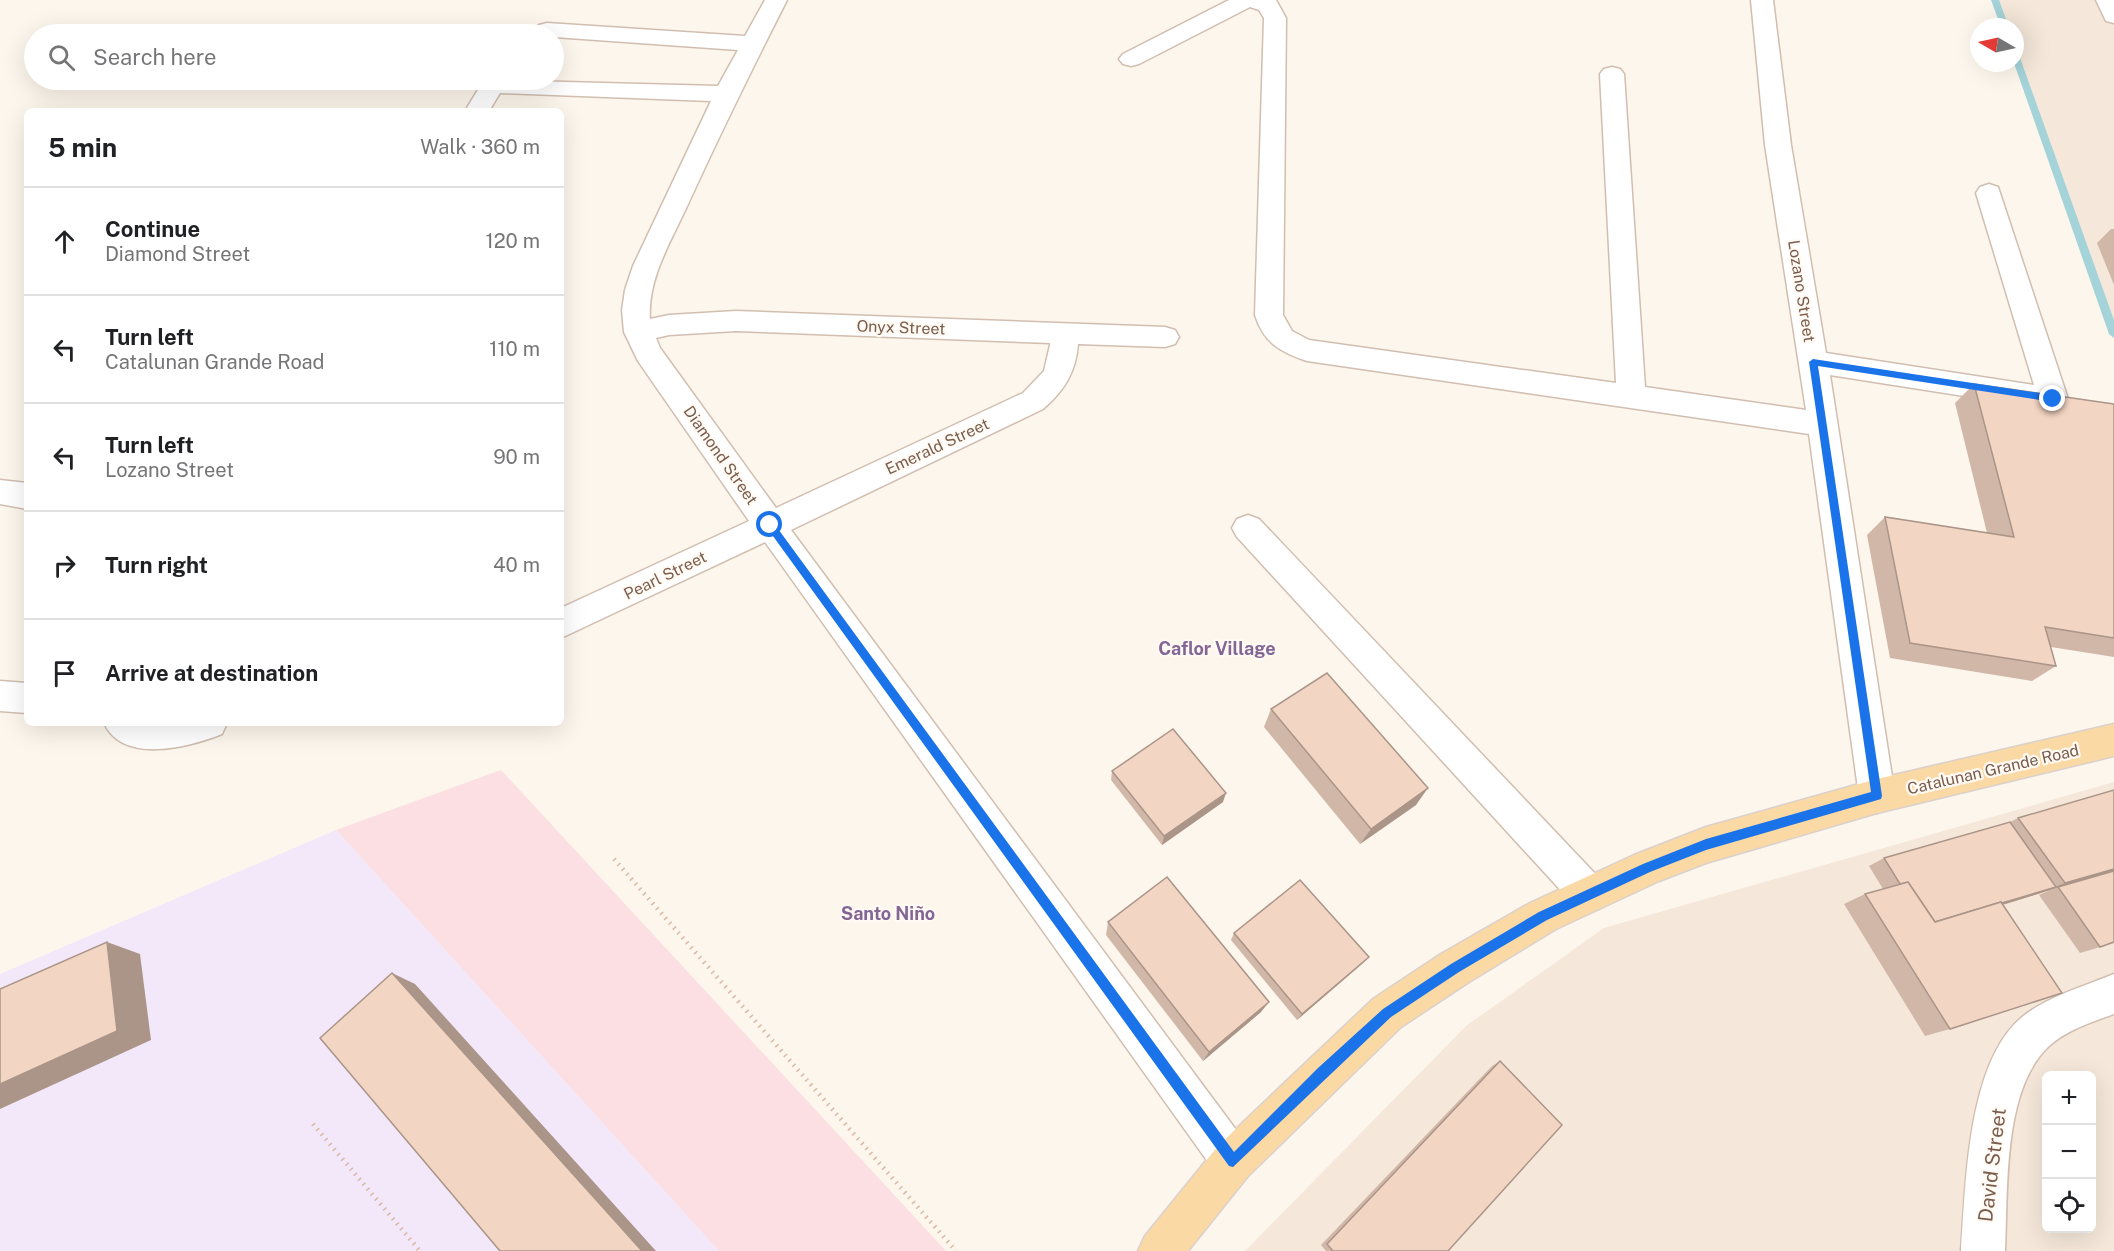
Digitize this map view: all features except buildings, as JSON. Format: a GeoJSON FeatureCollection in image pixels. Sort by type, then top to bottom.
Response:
{"type":"FeatureCollection","features":[{"type":"Feature","properties":{"kind":"main road","name":"Catalunan Grande Road"},"geometry":{"type":"LineString","coordinates":[[1160,1251],[1233,1161],[1323,1072],[1387,1013],[1455,968],[1543,916],[1647,868],[1706,845],[1877,796],[2114,740]]}},
{"type":"Feature","properties":{"kind":"street","name":"Diamond Street"},"geometry":{"type":"LineString","coordinates":[[776,0],[726,94],[638,289],[634,310],[638,332],[648,353],[770,525],[1233,1161]]}},
{"type":"Feature","properties":{"kind":"street"},"geometry":{"type":"LineString","coordinates":[[1131,59],[1246,0]]}},
{"type":"Feature","properties":{"kind":"street"},"geometry":{"type":"LineString","coordinates":[[1252,0],[1268,5],[1275,18],[1269,315],[1272,328],[1278,337],[1307,350],[1823,424]]}},
{"type":"Feature","properties":{"kind":"street","name":"Lozano Street"},"geometry":{"type":"LineString","coordinates":[[1762,0],[1778,145],[1823,424],[1877,796]]}},
{"type":"Feature","properties":{"kind":"street"},"geometry":{"type":"LineString","coordinates":[[2107,0],[2114,16]]}},
{"type":"Feature","properties":{"kind":"street"},"geometry":{"type":"LineString","coordinates":[[564,31],[753,44]]}},
{"type":"Feature","properties":{"kind":"street"},"geometry":{"type":"LineString","coordinates":[[1612,74],[1631,396]]}},
{"type":"Feature","properties":{"kind":"street"},"geometry":{"type":"LineString","coordinates":[[564,88],[726,94]]}},
{"type":"Feature","properties":{"kind":"street"},"geometry":{"type":"LineString","coordinates":[[563,108],[574,88]]}},
{"type":"Feature","properties":{"kind":"street"},"geometry":{"type":"LineString","coordinates":[[479,108],[489,90]]}},
{"type":"Feature","properties":{"kind":"street"},"geometry":{"type":"LineString","coordinates":[[1813,362],[2053,399],[1989,193]]}},
{"type":"Feature","properties":{"kind":"street","name":"Onyx Street"},"geometry":{"type":"LineString","coordinates":[[638,332],[669,325],[736,321],[1165,337]]}},
{"type":"Feature","properties":{"kind":"street","name":"Emerald Street"},"geometry":{"type":"LineString","coordinates":[[770,525],[1033,401],[1050,387],[1060,370],[1065,353],[1064,333]]}},
{"type":"Feature","properties":{"kind":"street"},"geometry":{"type":"LineString","coordinates":[[0,492],[24,496]]}},
{"type":"Feature","properties":{"kind":"street","name":"Pearl Street"},"geometry":{"type":"LineString","coordinates":[[564,623],[770,525]]}},
{"type":"Feature","properties":{"kind":"street"},"geometry":{"type":"LineString","coordinates":[[1248,528],[1589,894]]}},
{"type":"Feature","properties":{"kind":"street"},"geometry":{"type":"LineString","coordinates":[[0,696],[24,698]]}},
{"type":"Feature","properties":{"kind":"street"},"geometry":{"type":"LineString","coordinates":[[126,726],[154,735],[185,732],[202,726]]}},
{"type":"Feature","properties":{"kind":"street","name":"David Street"},"geometry":{"type":"LineString","coordinates":[[1983,1251],[1995,1116],[2010,1064],[2032,1033],[2066,1013],[2114,994]]}},
{"type":"Feature","properties":{"kind":"path"},"geometry":{"type":"LineString","coordinates":[[614,859],[956,1251]]}},
{"type":"Feature","properties":{"kind":"path"},"geometry":{"type":"LineString","coordinates":[[313,1124],[420,1251]]}},
{"type":"Feature","properties":{"kind":"shaded area"},"geometry":{"type":"Polygon","coordinates":[[[1995,0],[2114,0],[2114,334],[2021,72],[2024,72],[2024,18],[2002,18],[1995,0]]]}},
{"type":"Feature","properties":{"kind":"shaded area"},"geometry":{"type":"Polygon","coordinates":[[[501,770],[946,1251],[719,1251],[336,830],[501,770]]]}},
{"type":"Feature","properties":{"kind":"shaded area"},"geometry":{"type":"Polygon","coordinates":[[[2114,782],[2114,1251],[1245,1251],[1466,1026],[1604,928],[2114,782]]]}},
{"type":"Feature","properties":{"kind":"shaded area"},"geometry":{"type":"Polygon","coordinates":[[[336,830],[719,1251],[0,1251],[0,974],[336,830]]]}},
{"type":"Feature","properties":{"kind":"waterway"},"geometry":{"type":"LineString","coordinates":[[1995,0],[2002,18]]}},
{"type":"Feature","properties":{"kind":"waterway"},"geometry":{"type":"LineString","coordinates":[[2021,72],[2114,334]]}},
{"type":"Feature","properties":{"kind":"district","name":"Caflor Village"},"geometry":{"type":"Point","coordinates":[1217,649]}},
{"type":"Feature","properties":{"kind":"district","name":"Santo Niño"},"geometry":{"type":"Point","coordinates":[888,914]}},
{"type":"Feature","properties":{"kind":"route"},"geometry":{"type":"LineString","coordinates":[[770,525],[1233,1161],[1323,1072],[1387,1013],[1455,968],[1543,916],[1647,868],[1706,845],[1877,796],[1813,362],[2053,399]]}}]}
